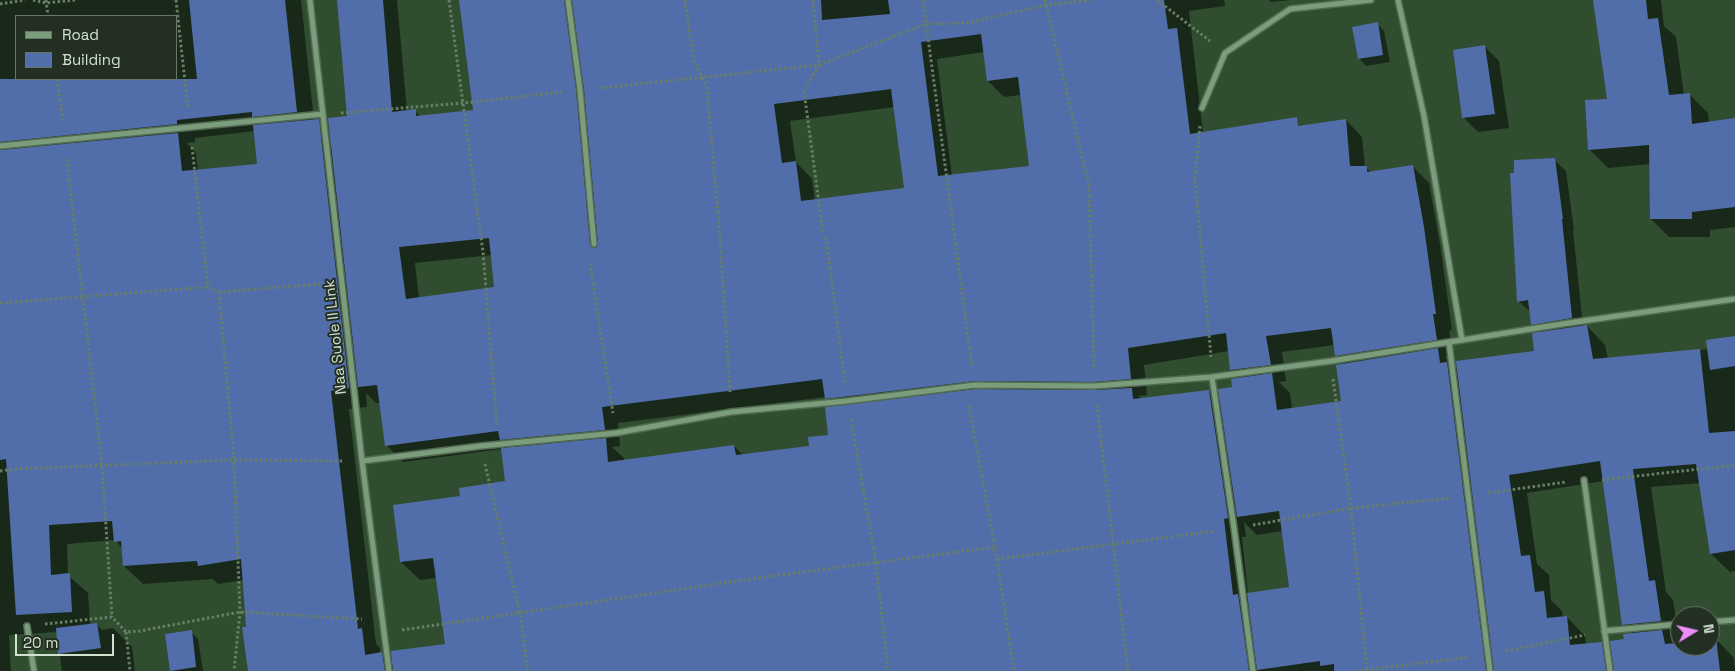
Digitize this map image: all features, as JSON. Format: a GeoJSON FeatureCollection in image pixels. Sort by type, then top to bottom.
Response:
{"type":"FeatureCollection","features":[{"type":"Feature","properties":{"kind":"street","name":"Naa Suole II Link"},"geometry":{"type":"LineString","coordinates":[[310,0],[362,461],[389,671]]}},
{"type":"Feature","properties":{"kind":"street"},"geometry":{"type":"LineString","coordinates":[[568,0],[580,90],[594,244]]}},
{"type":"Feature","properties":{"kind":"street"},"geometry":{"type":"LineString","coordinates":[[1202,108],[1225,53],[1290,9],[1371,0]]}},
{"type":"Feature","properties":{"kind":"street"},"geometry":{"type":"LineString","coordinates":[[1398,0],[1424,116],[1462,340]]}},
{"type":"Feature","properties":{"kind":"street"},"geometry":{"type":"LineString","coordinates":[[0,146],[323,114]]}},
{"type":"Feature","properties":{"kind":"street"},"geometry":{"type":"LineString","coordinates":[[362,461],[481,446],[499,446],[616,434],[731,412],[847,401],[974,385],[1094,386],[1212,377],[1331,361],[1562,324],[1735,300]]}},
{"type":"Feature","properties":{"kind":"street"},"geometry":{"type":"LineString","coordinates":[[1449,342],[1490,671]]}},
{"type":"Feature","properties":{"kind":"street"},"geometry":{"type":"LineString","coordinates":[[1212,377],[1253,671]]}},
{"type":"Feature","properties":{"kind":"street"},"geometry":{"type":"LineString","coordinates":[[1584,480],[1610,671]]}},
{"type":"Feature","properties":{"kind":"street"},"geometry":{"type":"LineString","coordinates":[[1720,621],[1735,620]]}},
{"type":"Feature","properties":{"kind":"street"},"geometry":{"type":"LineString","coordinates":[[1604,631],[1670,625]]}},
{"type":"Feature","properties":{"kind":"street"},"geometry":{"type":"LineString","coordinates":[[27,626],[34,671]]}},
{"type":"Feature","properties":{"kind":"path"},"geometry":{"type":"LineString","coordinates":[[0,4],[25,0]]}},
{"type":"Feature","properties":{"kind":"path"},"geometry":{"type":"LineString","coordinates":[[33,0],[46,2],[76,0]]}},
{"type":"Feature","properties":{"kind":"path"},"geometry":{"type":"LineString","coordinates":[[449,0],[483,252],[499,446]]}},
{"type":"Feature","properties":{"kind":"path"},"geometry":{"type":"LineString","coordinates":[[685,0],[694,61],[707,88],[720,236],[731,412]]}},
{"type":"Feature","properties":{"kind":"path"},"geometry":{"type":"LineString","coordinates":[[813,0],[819,65],[804,92],[823,233]]}},
{"type":"Feature","properties":{"kind":"path"},"geometry":{"type":"LineString","coordinates":[[924,0],[974,385]]}},
{"type":"Feature","properties":{"kind":"path"},"geometry":{"type":"LineString","coordinates":[[323,114],[463,103],[819,65],[926,24],[967,23],[1045,2],[1091,0]]}},
{"type":"Feature","properties":{"kind":"path"},"geometry":{"type":"LineString","coordinates":[[1157,0],[1225,53]]}},
{"type":"Feature","properties":{"kind":"path"},"geometry":{"type":"LineString","coordinates":[[46,2],[48,15]]}},
{"type":"Feature","properties":{"kind":"path"},"geometry":{"type":"LineString","coordinates":[[1045,2],[1089,185],[1094,386],[1128,671]]}},
{"type":"Feature","properties":{"kind":"path"},"geometry":{"type":"LineString","coordinates":[[57,80],[102,465],[112,617],[126,632],[130,671]]}},
{"type":"Feature","properties":{"kind":"path"},"geometry":{"type":"LineString","coordinates":[[1202,108],[1195,178],[1212,377]]}},
{"type":"Feature","properties":{"kind":"path"},"geometry":{"type":"LineString","coordinates":[[826,237],[847,401],[876,563],[888,671]]}},
{"type":"Feature","properties":{"kind":"path"},"geometry":{"type":"LineString","coordinates":[[594,244],[591,270],[616,434]]}},
{"type":"Feature","properties":{"kind":"path"},"geometry":{"type":"LineString","coordinates":[[0,303],[208,286],[219,292],[342,283]]}},
{"type":"Feature","properties":{"kind":"path"},"geometry":{"type":"LineString","coordinates":[[219,292],[234,460],[240,612],[234,671]]}},
{"type":"Feature","properties":{"kind":"path"},"geometry":{"type":"LineString","coordinates":[[1331,361],[1351,508],[1367,671]]}},
{"type":"Feature","properties":{"kind":"path"},"geometry":{"type":"LineString","coordinates":[[965,386],[995,547],[1014,671]]}},
{"type":"Feature","properties":{"kind":"path"},"geometry":{"type":"LineString","coordinates":[[481,446],[520,614],[528,671]]}},
{"type":"Feature","properties":{"kind":"path"},"geometry":{"type":"LineString","coordinates":[[0,471],[15,468],[234,460],[362,461]]}},
{"type":"Feature","properties":{"kind":"path"},"geometry":{"type":"LineString","coordinates":[[997,560],[1113,546],[1351,508],[1469,496],[1584,480],[1605,480],[1735,465]]}},
{"type":"Feature","properties":{"kind":"path"},"geometry":{"type":"LineString","coordinates":[[384,632],[520,614],[764,577],[995,547]]}},
{"type":"Feature","properties":{"kind":"path"},"geometry":{"type":"LineString","coordinates":[[126,632],[240,612],[382,621]]}},
{"type":"Feature","properties":{"kind":"path"},"geometry":{"type":"LineString","coordinates":[[27,626],[112,617]]}},
{"type":"Feature","properties":{"kind":"building"},"geometry":{"type":"Polygon","coordinates":[[[189,0],[285,0],[297,112],[252,117],[252,112],[177,120],[177,124],[0,142],[0,79],[197,79],[189,0]]]}},
{"type":"Feature","properties":{"kind":"building"},"geometry":{"type":"Polygon","coordinates":[[[337,0],[383,0],[392,112],[416,109],[416,116],[473,110],[459,0],[564,0],[576,90],[590,244],[594,248],[598,244],[584,90],[572,0],[821,0],[822,20],[890,14],[888,0],[1164,0],[1168,29],[1177,28],[1190,134],[1297,117],[1298,126],[1346,119],[1350,166],[1367,166],[1367,172],[1413,165],[1436,314],[1433,314],[1437,340],[1335,356],[1331,328],[1266,336],[1271,365],[1230,370],[1226,333],[1128,348],[1131,379],[1094,382],[975,381],[825,399],[822,379],[602,407],[605,430],[500,440],[498,431],[385,446],[377,385],[358,387],[328,118],[347,116],[337,0]],[[981,34],[921,42],[938,176],[1029,166],[1018,77],[987,81],[981,34]],[[891,89],[774,104],[782,163],[796,161],[801,201],[904,188],[891,89]],[[489,238],[399,247],[406,299],[494,287],[489,238]]]}},
{"type":"Feature","properties":{"kind":"building"},"geometry":{"type":"Polygon","coordinates":[[[1593,0],[1646,0],[1648,19],[1658,18],[1669,95],[1690,93],[1692,124],[1735,118],[1735,207],[1692,212],[1692,219],[1650,219],[1649,145],[1588,150],[1585,100],[1607,99],[1593,0]]]}},
{"type":"Feature","properties":{"kind":"building"},"geometry":{"type":"Polygon","coordinates":[[[1378,22],[1383,55],[1358,59],[1352,27],[1378,22]]]}},
{"type":"Feature","properties":{"kind":"building"},"geometry":{"type":"Polygon","coordinates":[[[1485,45],[1495,114],[1462,118],[1453,50],[1485,45]]]}},
{"type":"Feature","properties":{"kind":"building"},"geometry":{"type":"Polygon","coordinates":[[[319,119],[349,388],[331,391],[358,629],[362,628],[365,655],[382,652],[385,671],[248,671],[242,627],[246,627],[241,559],[198,566],[197,561],[123,566],[121,541],[114,542],[112,521],[49,525],[51,575],[70,573],[72,612],[16,615],[6,459],[0,460],[0,150],[178,133],[182,171],[257,164],[253,125],[319,119]]]}},
{"type":"Feature","properties":{"kind":"building"},"geometry":{"type":"Polygon","coordinates":[[[1555,158],[1563,219],[1572,318],[1531,325],[1528,300],[1517,302],[1510,173],[1514,173],[1514,160],[1555,158]]]}},
{"type":"Feature","properties":{"kind":"building"},"geometry":{"type":"Polygon","coordinates":[[[1587,325],[1593,359],[1700,349],[1709,433],[1735,431],[1735,550],[1710,554],[1696,464],[1633,469],[1649,581],[1655,580],[1661,621],[1622,625],[1600,461],[1509,475],[1521,556],[1530,555],[1535,592],[1544,591],[1547,618],[1567,616],[1570,645],[1602,642],[1606,671],[1494,671],[1456,361],[1534,351],[1532,333],[1587,325]]]}},
{"type":"Feature","properties":{"kind":"building"},"geometry":{"type":"Polygon","coordinates":[[[1735,336],[1735,366],[1710,370],[1706,340],[1735,336]]]}},
{"type":"Feature","properties":{"kind":"building"},"geometry":{"type":"Polygon","coordinates":[[[1438,348],[1440,363],[1447,362],[1486,671],[1334,671],[1334,664],[1320,666],[1320,661],[1257,670],[1247,593],[1289,587],[1279,511],[1237,517],[1218,389],[1232,387],[1231,379],[1272,373],[1277,410],[1341,401],[1336,365],[1438,348]]]}},
{"type":"Feature","properties":{"kind":"building"},"geometry":{"type":"Polygon","coordinates":[[[1132,388],[1133,399],[1209,390],[1228,518],[1224,519],[1233,595],[1238,594],[1249,671],[393,671],[391,651],[445,644],[433,558],[400,562],[393,505],[460,496],[459,488],[505,481],[501,448],[606,438],[608,462],[734,445],[736,455],[809,446],[808,437],[828,435],[825,407],[975,389],[1094,390],[1132,388]]]}},
{"type":"Feature","properties":{"kind":"building"},"geometry":{"type":"Polygon","coordinates":[[[97,623],[101,648],[58,654],[56,628],[97,623]]]}},
{"type":"Feature","properties":{"kind":"building"},"geometry":{"type":"Polygon","coordinates":[[[192,630],[196,667],[170,671],[165,634],[192,630]]]}},
{"type":"Feature","properties":{"kind":"building"},"geometry":{"type":"Polygon","coordinates":[[[1662,630],[1665,644],[1670,644],[1670,656],[1718,656],[1720,671],[1614,671],[1610,641],[1624,639],[1623,634],[1662,630]]]}}]}
